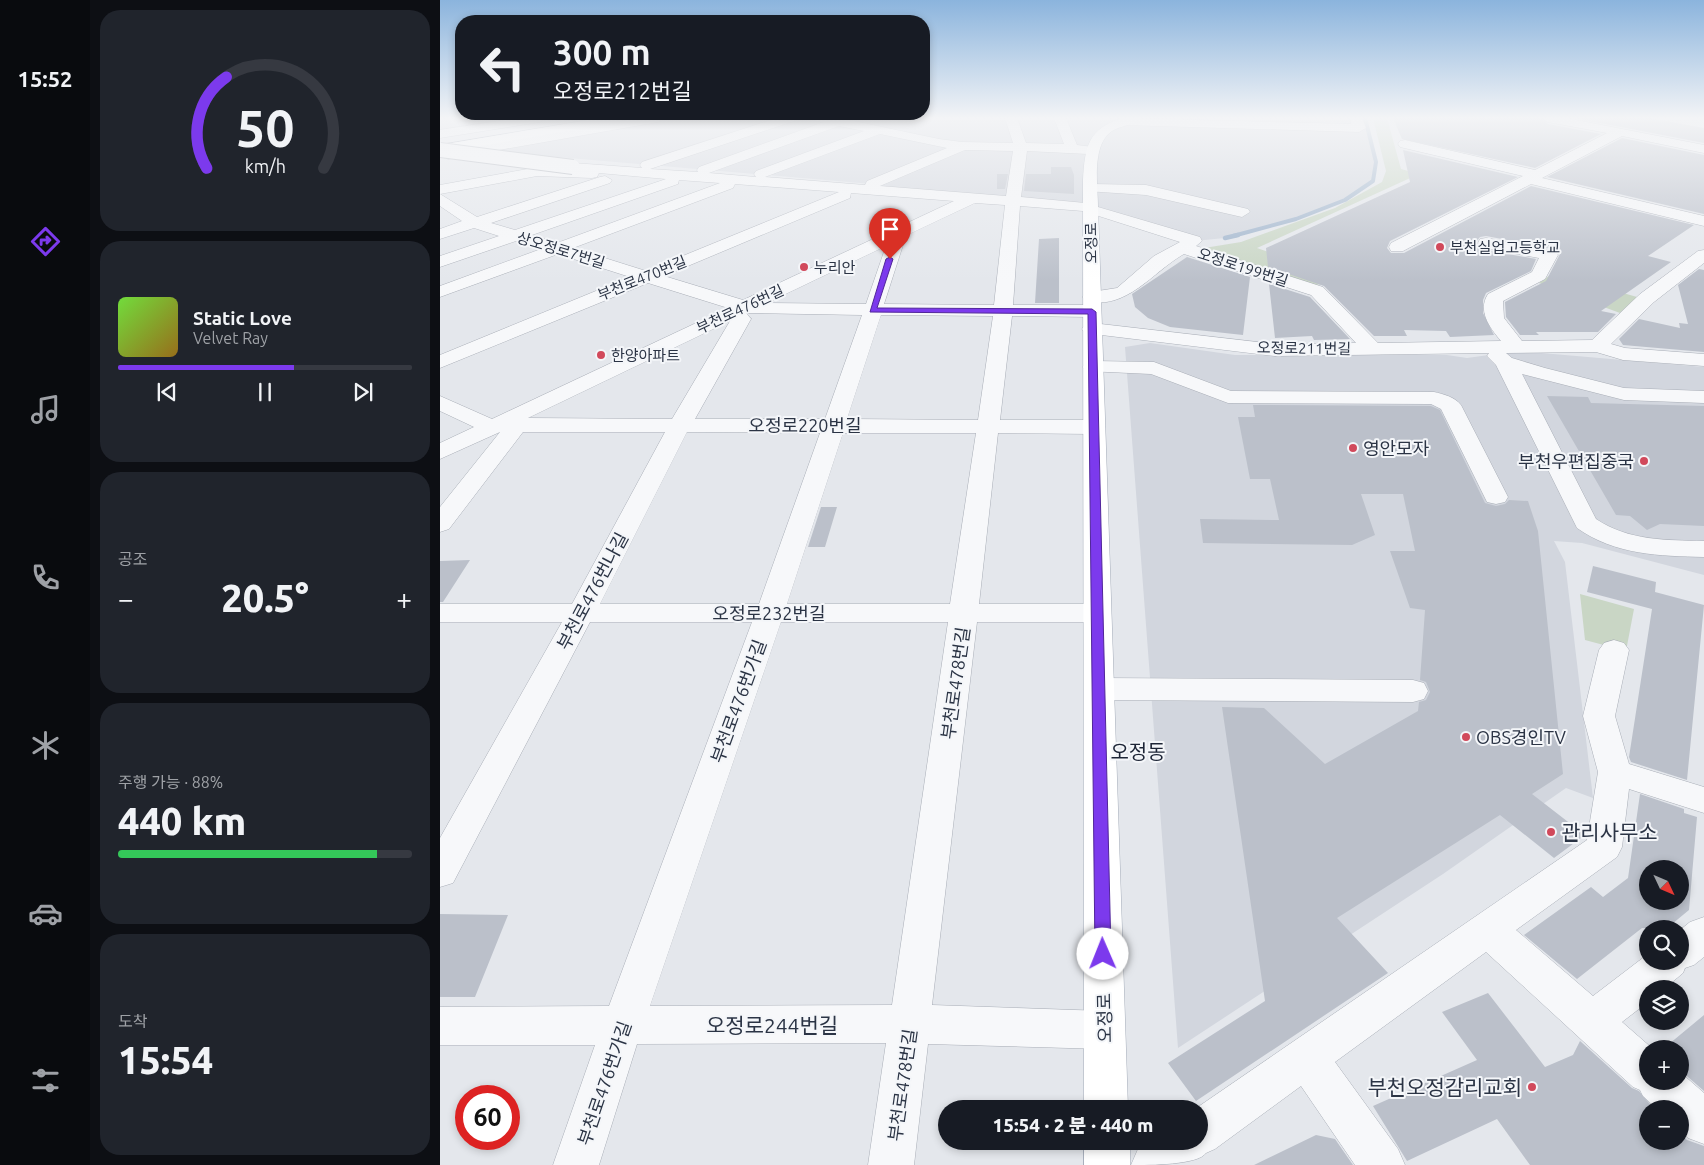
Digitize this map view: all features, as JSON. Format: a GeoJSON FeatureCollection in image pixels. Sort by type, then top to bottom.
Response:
{"type":"FeatureCollection","features":[{"type":"Feature","properties":{"kind":"main road","name":"오정로"},"geometry":{"type":"LineString","coordinates":[[1092,172],[1090,208],[1106,1100]]}},
{"type":"Feature","properties":{"kind":"main road"},"geometry":{"type":"LineString","coordinates":[[1106,1150],[1107,1165]]}},
{"type":"Feature","properties":{"kind":"street"},"geometry":{"type":"LineString","coordinates":[[440,190],[535,172]]}},
{"type":"Feature","properties":{"kind":"street"},"geometry":{"type":"LineString","coordinates":[[543,172],[845,195],[898,197],[950,195]]}},
{"type":"Feature","properties":{"kind":"street"},"geometry":{"type":"LineString","coordinates":[[688,172],[761,174],[872,184],[950,195]]}},
{"type":"Feature","properties":{"kind":"street"},"geometry":{"type":"LineString","coordinates":[[698,172],[1090,208]]}},
{"type":"Feature","properties":{"kind":"street"},"geometry":{"type":"LineString","coordinates":[[761,174],[765,172]]}},
{"type":"Feature","properties":{"kind":"street"},"geometry":{"type":"LineString","coordinates":[[872,184],[900,172]]}},
{"type":"Feature","properties":{"kind":"street","name":"부천로478번길"},"geometry":{"type":"LineString","coordinates":[[891,1165],[1003,311],[1017,172]]}},
{"type":"Feature","properties":{"kind":"street"},"geometry":{"type":"LineString","coordinates":[[1515,172],[1586,193],[1704,221]]}},
{"type":"Feature","properties":{"kind":"street"},"geometry":{"type":"LineString","coordinates":[[1397,247],[1542,172]]}},
{"type":"Feature","properties":{"kind":"street"},"geometry":{"type":"LineString","coordinates":[[440,234],[616,177]]}},
{"type":"Feature","properties":{"kind":"street"},"geometry":{"type":"LineString","coordinates":[[440,262],[673,181]]}},
{"type":"Feature","properties":{"kind":"street"},"geometry":{"type":"LineString","coordinates":[[440,292],[728,186]]}},
{"type":"Feature","properties":{"kind":"street"},"geometry":{"type":"LineString","coordinates":[[1091,188],[1146,190],[1242,212]]}},
{"type":"Feature","properties":{"kind":"street"},"geometry":{"type":"LineString","coordinates":[[1510,189],[1568,203],[1586,193]]}},
{"type":"Feature","properties":{"kind":"street","name":"부천로470번길"},"geometry":{"type":"LineString","coordinates":[[440,362],[845,195]]}},
{"type":"Feature","properties":{"kind":"street","name":"부천로476번길"},"geometry":{"type":"LineString","coordinates":[[440,452],[504,424],[739,309],[975,197]]}},
{"type":"Feature","properties":{"kind":"street","name":"상오정로7번길"},"geometry":{"type":"LineString","coordinates":[[440,199],[475,223],[647,276],[739,309],[1092,313]]}},
{"type":"Feature","properties":{"kind":"street","name":"오정로199번길"},"geometry":{"type":"LineString","coordinates":[[1090,208],[1194,241],[1181,247]]}},
{"type":"Feature","properties":{"kind":"street","name":"부천로476번가길"},"geometry":{"type":"LineString","coordinates":[[576,1165],[622,1026],[770,613],[896,242],[894,237]]}},
{"type":"Feature","properties":{"kind":"street"},"geometry":{"type":"LineString","coordinates":[[1486,243],[1549,255],[1539,275],[1496,298],[1492,304],[1493,318],[1511,354],[1586,523],[1593,529],[1614,539],[1655,547],[1704,549]]}},
{"type":"Feature","properties":{"kind":"street"},"geometry":{"type":"LineString","coordinates":[[1092,313],[1113,295],[1123,292],[1160,260],[1181,247]]}},
{"type":"Feature","properties":{"kind":"street","name":"오정로199번길"},"geometry":{"type":"LineString","coordinates":[[1181,247],[1317,291],[1372,348]]}},
{"type":"Feature","properties":{"kind":"street"},"geometry":{"type":"LineString","coordinates":[[1597,346],[1647,298],[1704,255]]}},
{"type":"Feature","properties":{"kind":"street","name":"부천로476번나길"},"geometry":{"type":"LineString","coordinates":[[440,872],[581,613],[680,425],[740,319],[739,309]]}},
{"type":"Feature","properties":{"kind":"street","name":"오정로211번길"},"geometry":{"type":"LineString","coordinates":[[1092,313],[1275,350],[1484,346],[1511,354]]}},
{"type":"Feature","properties":{"kind":"street"},"geometry":{"type":"LineString","coordinates":[[1511,354],[1597,346],[1623,354],[1704,360]]}},
{"type":"Feature","properties":{"kind":"street"},"geometry":{"type":"LineString","coordinates":[[1511,354],[1538,373],[1624,394],[1704,397]]}},
{"type":"Feature","properties":{"kind":"street"},"geometry":{"type":"LineString","coordinates":[[1093,368],[1154,368],[1228,397],[1434,398],[1450,405],[1496,497]]}},
{"type":"Feature","properties":{"kind":"street"},"geometry":{"type":"LineString","coordinates":[[1564,379],[1592,377],[1616,372],[1669,374]]}},
{"type":"Feature","properties":{"kind":"street"},"geometry":{"type":"LineString","coordinates":[[440,403],[504,424]]}},
{"type":"Feature","properties":{"kind":"street","name":"부천로476번길"},"geometry":{"type":"LineString","coordinates":[[440,524],[504,424]]}},
{"type":"Feature","properties":{"kind":"street","name":"오정로220번길"},"geometry":{"type":"LineString","coordinates":[[504,424],[1094,427]]}},
{"type":"Feature","properties":{"kind":"street","name":"오정로232번길"},"geometry":{"type":"LineString","coordinates":[[440,613],[1097,613]]}},
{"type":"Feature","properties":{"kind":"street"},"geometry":{"type":"LineString","coordinates":[[1208,1127],[1604,847],[1615,772],[1600,725],[1599,716],[1614,650]]}},
{"type":"Feature","properties":{"kind":"street"},"geometry":{"type":"LineString","coordinates":[[1099,689],[1413,691]]}},
{"type":"Feature","properties":{"kind":"street"},"geometry":{"type":"LineString","coordinates":[[1615,772],[1704,800]]}},
{"type":"Feature","properties":{"kind":"street"},"geometry":{"type":"LineString","coordinates":[[1488,929],[1639,1064]]}},
{"type":"Feature","properties":{"kind":"street"},"geometry":{"type":"LineString","coordinates":[[1689,946],[1704,934]]}},
{"type":"Feature","properties":{"kind":"street"},"geometry":{"type":"LineString","coordinates":[[1591,1022],[1657,970]]}},
{"type":"Feature","properties":{"kind":"street","name":"오정로244번길"},"geometry":{"type":"LineString","coordinates":[[440,1026],[910,1024],[1104,1030]]}},
{"type":"Feature","properties":{"kind":"street"},"geometry":{"type":"LineString","coordinates":[[1307,1058],[1382,1165]]}},
{"type":"Feature","properties":{"kind":"street"},"geometry":{"type":"LineString","coordinates":[[1668,1090],[1704,1122]]}},
{"type":"Feature","properties":{"kind":"street"},"geometry":{"type":"LineString","coordinates":[[1154,1165],[1175,1150]]}},
{"type":"Feature","properties":{"kind":"shaded area"},"geometry":{"type":"Polygon","coordinates":[[[737,172],[1374,172],[1373,181],[1345,200],[1296,219],[1225,238],[1194,241],[1090,207],[950,195],[872,184],[737,172]]]}},
{"type":"Feature","properties":{"kind":"shaded area"},"geometry":{"type":"Polygon","coordinates":[[[1150,343],[1235,355],[1447,355],[1467,358],[1518,351],[1704,367],[1704,575],[1582,543],[1554,541],[1565,562],[1593,798],[1566,788],[1443,874],[1178,1048],[1125,347],[1150,343]]]}},
{"type":"Feature","properties":{"kind":"green space"},"geometry":{"type":"Polygon","coordinates":[[[1386,172],[1419,174],[1257,248],[1350,280],[1315,285],[1198,249],[1241,242],[1335,208],[1382,182],[1386,172]]]}},
{"type":"Feature","properties":{"kind":"green space"},"geometry":{"type":"Polygon","coordinates":[[[1553,273],[1637,297],[1620,313],[1539,283],[1553,273]]]}},
{"type":"Feature","properties":{"kind":"green space"},"geometry":{"type":"Polygon","coordinates":[[[1580,594],[1634,609],[1626,651],[1585,640],[1580,594]]]}},
{"type":"Feature","properties":{"kind":"building"},"geometry":{"type":"Polygon","coordinates":[[[1051,172],[1073,172],[1074,194],[1024,191],[1026,174],[1051,174],[1051,172]]]}},
{"type":"Feature","properties":{"kind":"building"},"geometry":{"type":"Polygon","coordinates":[[[1408,172],[1498,172],[1518,177],[1390,241],[1387,248],[1391,253],[1404,253],[1531,186],[1694,225],[1648,256],[1671,262],[1601,311],[1616,314],[1598,332],[1536,332],[1539,335],[1520,335],[1506,317],[1505,302],[1546,281],[1560,254],[1555,249],[1486,236],[1480,237],[1476,242],[1480,249],[1536,259],[1531,271],[1486,293],[1483,300],[1483,313],[1494,335],[1450,337],[1446,331],[1404,330],[1407,336],[1374,336],[1324,286],[1268,267],[1266,248],[1410,182],[1408,172]]]}},
{"type":"Feature","properties":{"kind":"building"},"geometry":{"type":"Polygon","coordinates":[[[1556,172],[1704,172],[1704,214],[1547,177],[1556,172]]]}},
{"type":"Feature","properties":{"kind":"building"},"geometry":{"type":"Polygon","coordinates":[[[997,174],[1008,174],[1005,189],[997,189],[997,174]]]}},
{"type":"Feature","properties":{"kind":"building"},"geometry":{"type":"Polygon","coordinates":[[[1059,238],[1059,303],[1035,303],[1039,239],[1059,238]]]}},
{"type":"Feature","properties":{"kind":"building"},"geometry":{"type":"Polygon","coordinates":[[[1187,257],[1250,277],[1243,335],[1170,327],[1148,318],[1135,307],[1132,294],[1187,257]]]}},
{"type":"Feature","properties":{"kind":"building"},"geometry":{"type":"Polygon","coordinates":[[[1699,269],[1704,270],[1704,352],[1623,345],[1619,339],[1639,319],[1680,328],[1679,323],[1688,324],[1678,285],[1699,269]]]}},
{"type":"Feature","properties":{"kind":"building"},"geometry":{"type":"Polygon","coordinates":[[[1269,284],[1310,297],[1350,339],[1314,340],[1312,336],[1275,338],[1269,284]]]}},
{"type":"Feature","properties":{"kind":"building","name":"부천우편집중국"},"geometry":{"type":"Polygon","coordinates":[[[1547,396],[1588,397],[1591,403],[1704,406],[1704,526],[1660,524],[1647,530],[1630,516],[1616,515],[1547,396]]]}},
{"type":"Feature","properties":{"kind":"building","name":"OBS경인TV"},"geometry":{"type":"Polygon","coordinates":[[[1253,405],[1431,406],[1440,410],[1485,503],[1496,506],[1505,504],[1509,500],[1528,501],[1538,531],[1563,774],[1532,794],[1585,835],[1554,858],[1500,815],[1337,918],[1388,973],[1195,1100],[1168,1063],[1265,1001],[1222,707],[1264,708],[1325,764],[1418,711],[1419,702],[1426,700],[1430,692],[1426,682],[1420,680],[1425,610],[1410,608],[1390,551],[1415,551],[1403,494],[1361,494],[1375,535],[1352,545],[1203,543],[1200,519],[1279,520],[1270,479],[1250,479],[1238,417],[1255,417],[1253,405]]]}},
{"type":"Feature","properties":{"kind":"building"},"geometry":{"type":"Polygon","coordinates":[[[821,507],[837,507],[825,547],[808,547],[821,507]]]}},
{"type":"Feature","properties":{"kind":"building"},"geometry":{"type":"Polygon","coordinates":[[[470,560],[443,602],[440,602],[440,561],[470,560]]]}},
{"type":"Feature","properties":{"kind":"building"},"geometry":{"type":"Polygon","coordinates":[[[1593,566],[1656,582],[1655,592],[1704,605],[1687,780],[1631,762],[1629,757],[1652,609],[1587,592],[1593,566]]]}},
{"type":"Feature","properties":{"kind":"building"},"geometry":{"type":"Polygon","coordinates":[[[1640,794],[1684,809],[1684,813],[1697,817],[1689,910],[1677,920],[1639,920],[1639,930],[1577,979],[1524,935],[1591,887],[1603,897],[1628,878],[1640,794]]]}},
{"type":"Feature","properties":{"kind":"building"},"geometry":{"type":"Polygon","coordinates":[[[440,914],[508,915],[475,997],[440,997],[440,914]]]}},
{"type":"Feature","properties":{"kind":"building","name":"부천오정감리교회"},"geometry":{"type":"Polygon","coordinates":[[[1488,993],[1545,1067],[1573,1055],[1580,1041],[1632,1088],[1639,1091],[1646,1100],[1639,1100],[1639,1150],[1689,1150],[1689,1141],[1704,1146],[1704,1165],[1530,1165],[1497,1119],[1407,1161],[1373,1106],[1477,1060],[1442,1012],[1488,993]]]}},
{"type":"Feature","properties":{"kind":"building"},"geometry":{"type":"Polygon","coordinates":[[[1704,1015],[1704,1091],[1689,1078],[1689,1040],[1674,1040],[1686,1030],[1689,1030],[1689,1027],[1704,1015]]]}},
{"type":"Feature","properties":{"kind":"building"},"geometry":{"type":"Polygon","coordinates":[[[1316,1135],[1335,1139],[1353,1165],[1254,1165],[1316,1135]]]}},
{"type":"Feature","properties":{"kind":"waterway"},"geometry":{"type":"LineString","coordinates":[[1233,236],[1296,219],[1345,200],[1373,181],[1374,172]]}},
{"type":"Feature","properties":{"kind":"waterway"},"geometry":{"type":"LineString","coordinates":[[1225,238],[1238,235]]}},
{"type":"Feature","properties":{"kind":"place","name":"부천실업고등학교"},"geometry":{"type":"Point","coordinates":[1440,247]}},
{"type":"Feature","properties":{"kind":"place","name":"누리안"},"geometry":{"type":"Point","coordinates":[804,267]}},
{"type":"Feature","properties":{"kind":"place","name":"한양아파트"},"geometry":{"type":"Point","coordinates":[601,355]}},
{"type":"Feature","properties":{"kind":"place","name":"영안모자"},"geometry":{"type":"Point","coordinates":[1353,448]}},
{"type":"Feature","properties":{"kind":"place","name":"부천우편집중국"},"geometry":{"type":"Point","coordinates":[1644,461]}},
{"type":"Feature","properties":{"kind":"place","name":"OBS경인TV"},"geometry":{"type":"Point","coordinates":[1466,737]}},
{"type":"Feature","properties":{"kind":"place","name":"관리사무소"},"geometry":{"type":"Point","coordinates":[1551,832]}},
{"type":"Feature","properties":{"kind":"place","name":"부천오정감리교회"},"geometry":{"type":"Point","coordinates":[1532,1087]}},
{"type":"Feature","properties":{"kind":"district","name":"오정동"},"geometry":{"type":"Point","coordinates":[1138,751]}},
{"type":"Feature","properties":{"kind":"route"},"geometry":{"type":"LineString","coordinates":[[890,259],[873,310],[1092,312],[1103,954]]}}]}
